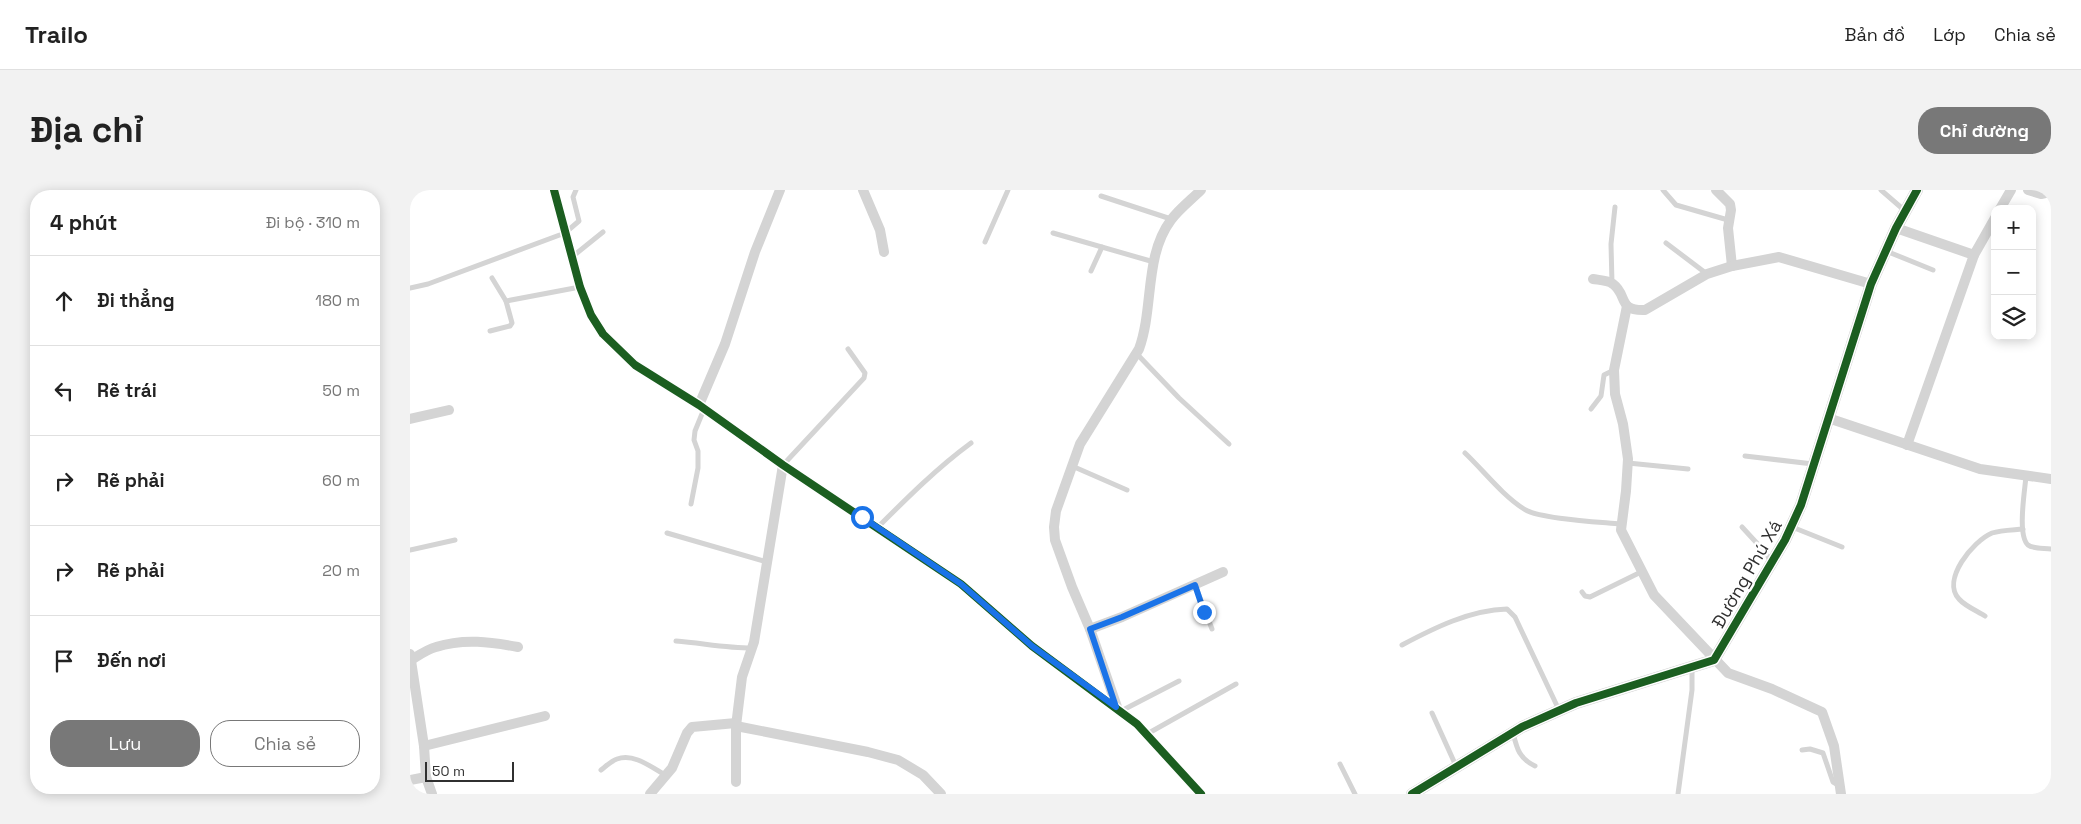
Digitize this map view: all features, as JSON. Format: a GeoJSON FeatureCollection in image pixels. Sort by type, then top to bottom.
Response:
{"type":"FeatureCollection","features":[{"type":"Feature","properties":{"kind":"street"},"geometry":{"type":"LineString","coordinates":[[554,190],[580,287],[591,315],[603,334],[634,365],[702,407],[782,465],[961,584],[1032,646],[1119,709],[1146,734],[1201,794]]}},
{"type":"Feature","properties":{"kind":"street"},"geometry":{"type":"LineString","coordinates":[[702,407],[755,252],[780,190]]}},
{"type":"Feature","properties":{"kind":"street"},"geometry":{"type":"LineString","coordinates":[[863,190],[880,230],[884,252]]}},
{"type":"Feature","properties":{"kind":"street"},"geometry":{"type":"LineString","coordinates":[[1119,709],[1055,540],[1056,511],[1080,444],[1136,353],[1144,333],[1158,246],[1171,219],[1201,190]]}},
{"type":"Feature","properties":{"kind":"street"},"geometry":{"type":"LineString","coordinates":[[1716,190],[1730,204],[1731,210],[1728,220],[1732,266]]}},
{"type":"Feature","properties":{"kind":"street","name":"Đường Phú Xá"},"geometry":{"type":"LineString","coordinates":[[1714,660],[1772,563],[1802,505],[1871,284],[1904,210],[1917,190]]}},
{"type":"Feature","properties":{"kind":"street"},"geometry":{"type":"LineString","coordinates":[[2002,205],[2011,190]]}},
{"type":"Feature","properties":{"kind":"street"},"geometry":{"type":"LineString","coordinates":[[2028,190],[2041,194],[2051,192]]}},
{"type":"Feature","properties":{"kind":"street"},"geometry":{"type":"LineString","coordinates":[[1907,445],[1974,255],[1991,225]]}},
{"type":"Feature","properties":{"kind":"street"},"geometry":{"type":"LineString","coordinates":[[1896,228],[1974,255]]}},
{"type":"Feature","properties":{"kind":"street"},"geometry":{"type":"LineString","coordinates":[[1593,279],[1612,283],[1627,306],[1638,310],[1645,310],[1707,274],[1732,266],[1778,257],[1871,284]]}},
{"type":"Feature","properties":{"kind":"street"},"geometry":{"type":"LineString","coordinates":[[1627,306],[1614,370],[1615,394],[1624,424],[1628,464],[1620,524],[1621,530],[1654,595],[1714,660],[1732,676],[1772,689],[1822,712],[1834,746],[1841,790]]}},
{"type":"Feature","properties":{"kind":"street"},"geometry":{"type":"LineString","coordinates":[[410,419],[450,410]]}},
{"type":"Feature","properties":{"kind":"street"},"geometry":{"type":"LineString","coordinates":[[1828,418],[1980,469],[2051,480]]}},
{"type":"Feature","properties":{"kind":"street"},"geometry":{"type":"LineString","coordinates":[[736,782],[736,725],[742,677],[752,648],[782,465]]}},
{"type":"Feature","properties":{"kind":"street"},"geometry":{"type":"LineString","coordinates":[[1090,629],[1122,617],[1223,572]]}},
{"type":"Feature","properties":{"kind":"street"},"geometry":{"type":"LineString","coordinates":[[432,794],[426,777],[424,746],[411,657],[434,647],[459,642],[487,641],[518,647]]}},
{"type":"Feature","properties":{"kind":"street"},"geometry":{"type":"LineString","coordinates":[[1412,794],[1513,732],[1576,702],[1714,660]]}},
{"type":"Feature","properties":{"kind":"street"},"geometry":{"type":"LineString","coordinates":[[424,746],[545,716]]}},
{"type":"Feature","properties":{"kind":"street"},"geometry":{"type":"LineString","coordinates":[[650,794],[672,768],[687,733],[692,727],[736,725],[898,760],[923,775],[941,794]]}},
{"type":"Feature","properties":{"kind":"street"},"geometry":{"type":"LineString","coordinates":[[410,780],[426,777]]}},
{"type":"Feature","properties":{"kind":"lane"},"geometry":{"type":"LineString","coordinates":[[410,288],[428,284],[565,233],[579,221],[573,197],[576,190]]}},
{"type":"Feature","properties":{"kind":"lane"},"geometry":{"type":"LineString","coordinates":[[985,242],[1008,190]]}},
{"type":"Feature","properties":{"kind":"lane"},"geometry":{"type":"LineString","coordinates":[[1664,190],[1676,205],[1728,220]]}},
{"type":"Feature","properties":{"kind":"lane"},"geometry":{"type":"LineString","coordinates":[[1881,190],[1904,210]]}},
{"type":"Feature","properties":{"kind":"lane"},"geometry":{"type":"LineString","coordinates":[[1101,196],[1171,219]]}},
{"type":"Feature","properties":{"kind":"lane"},"geometry":{"type":"LineString","coordinates":[[1612,283],[1611,244],[1615,207]]}},
{"type":"Feature","properties":{"kind":"lane"},"geometry":{"type":"LineString","coordinates":[[572,257],[603,232]]}},
{"type":"Feature","properties":{"kind":"lane"},"geometry":{"type":"LineString","coordinates":[[1053,233],[1154,262]]}},
{"type":"Feature","properties":{"kind":"lane"},"geometry":{"type":"LineString","coordinates":[[1666,243],[1707,274]]}},
{"type":"Feature","properties":{"kind":"lane"},"geometry":{"type":"LineString","coordinates":[[1091,272],[1102,247]]}},
{"type":"Feature","properties":{"kind":"lane"},"geometry":{"type":"LineString","coordinates":[[1885,251],[1933,270]]}},
{"type":"Feature","properties":{"kind":"lane"},"geometry":{"type":"LineString","coordinates":[[490,331],[510,326],[512,323],[506,301],[492,278]]}},
{"type":"Feature","properties":{"kind":"lane"},"geometry":{"type":"LineString","coordinates":[[506,301],[580,287]]}},
{"type":"Feature","properties":{"kind":"lane"},"geometry":{"type":"LineString","coordinates":[[782,465],[864,378],[864,369],[848,349]]}},
{"type":"Feature","properties":{"kind":"lane"},"geometry":{"type":"LineString","coordinates":[[1136,353],[1201,420],[1229,444]]}},
{"type":"Feature","properties":{"kind":"lane"},"geometry":{"type":"LineString","coordinates":[[1591,409],[1601,396],[1604,375],[1614,370]]}},
{"type":"Feature","properties":{"kind":"lane"},"geometry":{"type":"LineString","coordinates":[[690,504],[698,468],[698,451],[694,440],[695,431],[702,407]]}},
{"type":"Feature","properties":{"kind":"lane"},"geometry":{"type":"LineString","coordinates":[[877,528],[910,495],[971,443]]}},
{"type":"Feature","properties":{"kind":"lane"},"geometry":{"type":"LineString","coordinates":[[1465,453],[1510,498],[1525,510],[1575,520],[1620,524]]}},
{"type":"Feature","properties":{"kind":"lane"},"geometry":{"type":"LineString","coordinates":[[1745,456],[1814,464]]}},
{"type":"Feature","properties":{"kind":"lane"},"geometry":{"type":"LineString","coordinates":[[1628,464],[1688,469]]}},
{"type":"Feature","properties":{"kind":"lane"},"geometry":{"type":"LineString","coordinates":[[1072,466],[1127,490]]}},
{"type":"Feature","properties":{"kind":"lane"},"geometry":{"type":"LineString","coordinates":[[2026,476],[2024,540],[2030,546],[2051,549]]}},
{"type":"Feature","properties":{"kind":"lane"},"geometry":{"type":"LineString","coordinates":[[1791,526],[1842,547]]}},
{"type":"Feature","properties":{"kind":"lane"},"geometry":{"type":"LineString","coordinates":[[1742,527],[1765,552],[1772,563]]}},
{"type":"Feature","properties":{"kind":"lane"},"geometry":{"type":"LineString","coordinates":[[1985,616],[1958,598],[1953,583],[1957,571],[1975,543],[1991,534],[2023,530]]}},
{"type":"Feature","properties":{"kind":"lane"},"geometry":{"type":"LineString","coordinates":[[667,533],[767,562]]}},
{"type":"Feature","properties":{"kind":"lane"},"geometry":{"type":"LineString","coordinates":[[410,550],[455,540]]}},
{"type":"Feature","properties":{"kind":"lane"},"geometry":{"type":"LineString","coordinates":[[1582,592],[1585,596],[1590,597],[1641,572]]}},
{"type":"Feature","properties":{"kind":"lane"},"geometry":{"type":"LineString","coordinates":[[1195,585],[1212,629]]}},
{"type":"Feature","properties":{"kind":"lane"},"geometry":{"type":"LineString","coordinates":[[1402,645],[1430,630],[1457,619],[1497,609],[1507,609],[1515,617],[1559,710]]}},
{"type":"Feature","properties":{"kind":"lane"},"geometry":{"type":"LineString","coordinates":[[676,642],[697,643],[726,648],[752,648]]}},
{"type":"Feature","properties":{"kind":"lane"},"geometry":{"type":"LineString","coordinates":[[1678,794],[1692,690],[1692,666]]}},
{"type":"Feature","properties":{"kind":"lane"},"geometry":{"type":"LineString","coordinates":[[1119,709],[1179,681]]}},
{"type":"Feature","properties":{"kind":"lane"},"geometry":{"type":"LineString","coordinates":[[1146,734],[1236,684]]}},
{"type":"Feature","properties":{"kind":"lane"},"geometry":{"type":"LineString","coordinates":[[1432,713],[1456,766]]}},
{"type":"Feature","properties":{"kind":"lane"},"geometry":{"type":"LineString","coordinates":[[1513,732],[1519,755],[1525,761],[1535,766]]}},
{"type":"Feature","properties":{"kind":"lane"},"geometry":{"type":"LineString","coordinates":[[1802,750],[1810,749],[1822,753],[1833,782],[1841,790]]}},
{"type":"Feature","properties":{"kind":"lane"},"geometry":{"type":"LineString","coordinates":[[601,770],[617,759],[630,758],[641,761],[665,775]]}},
{"type":"Feature","properties":{"kind":"lane"},"geometry":{"type":"LineString","coordinates":[[1340,764],[1355,794]]}},
{"type":"Feature","properties":{"kind":"cycle path"},"geometry":{"type":"LineString","coordinates":[[554,190],[580,287],[591,315],[603,334],[635,365],[699,405],[783,465],[961,584],[1032,646],[1137,724],[1201,794]]}},
{"type":"Feature","properties":{"kind":"cycle path"},"geometry":{"type":"LineString","coordinates":[[1412,794],[1522,727],[1576,703],[1714,660],[1785,540],[1801,505],[1871,284],[1896,228],[1917,190]]}},
{"type":"Feature","properties":{"kind":"route"},"geometry":{"type":"LineString","coordinates":[[862,517],[961,584],[1032,646],[1116,707],[1090,629],[1195,585],[1204,612]]}}]}
